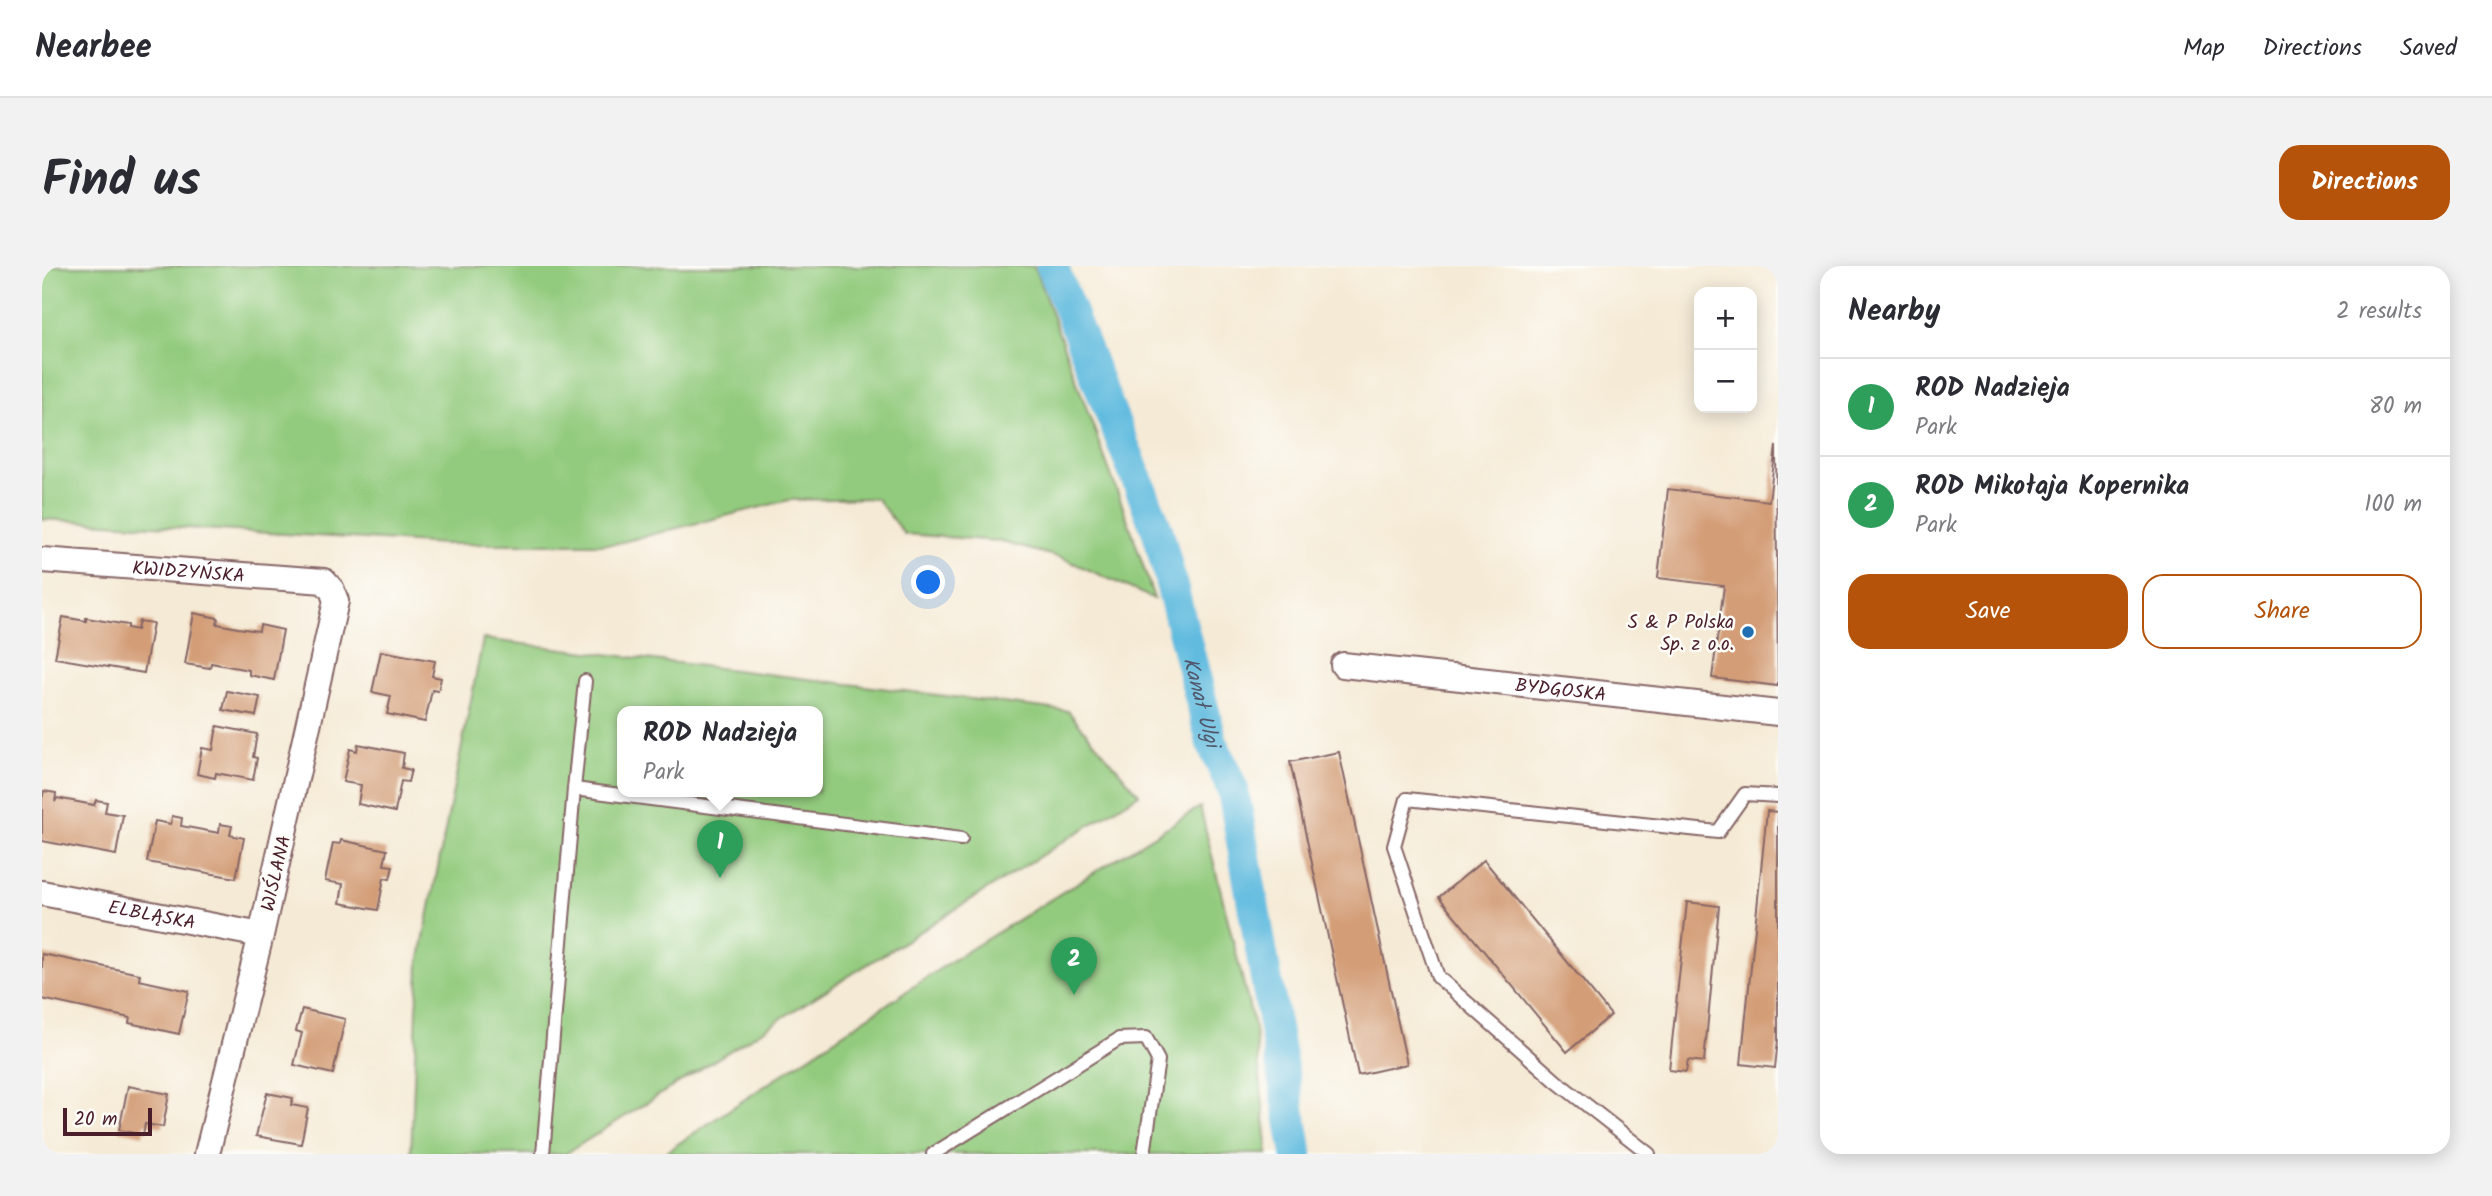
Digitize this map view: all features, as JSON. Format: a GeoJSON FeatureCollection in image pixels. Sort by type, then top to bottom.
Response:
{"type":"FeatureCollection","features":[{"type":"Feature","properties":{"kind":"street","name":"KWIDZYŃSKA"},"geometry":{"type":"LineString","coordinates":[[42,560],[324,581],[332,590]]}},
{"type":"Feature","properties":{"kind":"street","name":"WIŚLANA"},"geometry":{"type":"LineString","coordinates":[[207,1154],[261,935],[336,601],[332,590]]}},
{"type":"Feature","properties":{"kind":"street","name":"BYDGOSKA"},"geometry":{"type":"LineString","coordinates":[[1343,665],[1778,713]]}},
{"type":"Feature","properties":{"kind":"street","name":"ELBLĄSKA"},"geometry":{"type":"LineString","coordinates":[[42,893],[261,935]]}},
{"type":"Feature","properties":{"kind":"lane"},"geometry":{"type":"LineString","coordinates":[[543,1154],[573,789],[585,681]]}},
{"type":"Feature","properties":{"kind":"lane"},"geometry":{"type":"LineString","coordinates":[[573,789],[617,795]]}},
{"type":"Feature","properties":{"kind":"lane"},"geometry":{"type":"LineString","coordinates":[[1650,1154],[1556,1082],[1438,977],[1394,846],[1407,799],[1718,832],[1745,794],[1778,796]]}},
{"type":"Feature","properties":{"kind":"lane"},"geometry":{"type":"LineString","coordinates":[[635,797],[961,839]]}},
{"type":"Feature","properties":{"kind":"lane"},"geometry":{"type":"LineString","coordinates":[[933,1154],[1119,1039],[1146,1038],[1158,1060],[1143,1154]]}},
{"type":"Feature","properties":{"kind":"green space"},"geometry":{"type":"Polygon","coordinates":[[[42,266],[1034,266],[1154,599],[1062,558],[998,541],[904,534],[876,498],[789,500],[614,544],[445,544],[42,519],[42,266]]]}},
{"type":"Feature","properties":{"kind":"green space"},"geometry":{"type":"Polygon","coordinates":[[[483,639],[1068,711],[1139,794],[565,1154],[411,1154],[419,963],[483,639]]]}},
{"type":"Feature","properties":{"kind":"green space"},"geometry":{"type":"Polygon","coordinates":[[[1200,807],[1255,1030],[1268,1154],[663,1154],[953,960],[1200,807]]]}},
{"type":"Feature","properties":{"kind":"building","name":"S & P Polska Sp. z o.o."},"geometry":{"type":"Polygon","coordinates":[[[1776,446],[1778,686],[1712,678],[1724,586],[1658,578],[1668,489],[1769,501],[1776,446]]]}},
{"type":"Feature","properties":{"kind":"building"},"geometry":{"type":"Polygon","coordinates":[[[194,613],[218,618],[217,624],[259,631],[260,625],[283,630],[274,680],[249,675],[249,670],[211,663],[210,668],[185,664],[194,613]]]}},
{"type":"Feature","properties":{"kind":"building"},"geometry":{"type":"Polygon","coordinates":[[[63,617],[128,625],[128,628],[137,630],[139,621],[153,623],[144,673],[55,658],[63,617]]]}},
{"type":"Feature","properties":{"kind":"building"},"geometry":{"type":"Polygon","coordinates":[[[381,651],[435,661],[432,676],[441,678],[438,691],[432,690],[425,722],[387,714],[391,696],[372,692],[381,651]]]}},
{"type":"Feature","properties":{"kind":"building"},"geometry":{"type":"Polygon","coordinates":[[[227,691],[260,697],[256,716],[223,710],[227,691]]]}},
{"type":"Feature","properties":{"kind":"building"},"geometry":{"type":"Polygon","coordinates":[[[217,726],[257,734],[253,780],[216,773],[215,778],[197,774],[202,748],[213,750],[217,726]]]}},
{"type":"Feature","properties":{"kind":"building"},"geometry":{"type":"Polygon","coordinates":[[[358,744],[404,753],[402,768],[411,770],[408,782],[401,781],[395,812],[358,804],[361,785],[343,782],[350,749],[357,751],[358,744]]]}},
{"type":"Feature","properties":{"kind":"building"},"geometry":{"type":"Polygon","coordinates":[[[1339,752],[1407,1064],[1358,1075],[1290,762],[1339,752]]]}},
{"type":"Feature","properties":{"kind":"building"},"geometry":{"type":"Polygon","coordinates":[[[44,791],[56,793],[55,802],[57,798],[94,805],[96,800],[107,802],[105,812],[123,815],[116,855],[42,841],[44,791]]]}},
{"type":"Feature","properties":{"kind":"building"},"geometry":{"type":"Polygon","coordinates":[[[1767,811],[1778,812],[1778,1040],[1775,1068],[1741,1064],[1767,811]]]}},
{"type":"Feature","properties":{"kind":"building"},"geometry":{"type":"Polygon","coordinates":[[[172,816],[182,818],[181,826],[219,833],[220,824],[232,826],[230,835],[244,838],[236,878],[147,862],[155,821],[171,824],[172,816]]]}},
{"type":"Feature","properties":{"kind":"building"},"geometry":{"type":"Polygon","coordinates":[[[341,840],[387,850],[384,865],[393,866],[390,879],[384,878],[378,910],[340,903],[343,884],[325,881],[333,843],[340,844],[341,840]]]}},
{"type":"Feature","properties":{"kind":"building"},"geometry":{"type":"Polygon","coordinates":[[[1484,860],[1611,1015],[1567,1052],[1439,897],[1484,860]]]}},
{"type":"Feature","properties":{"kind":"building"},"geometry":{"type":"Polygon","coordinates":[[[1687,902],[1719,906],[1704,1062],[1688,1060],[1686,1072],[1669,1070],[1687,902]]]}},
{"type":"Feature","properties":{"kind":"building"},"geometry":{"type":"Polygon","coordinates":[[[42,954],[140,974],[139,980],[189,991],[179,1034],[129,1023],[130,1018],[42,999],[42,954]]]}},
{"type":"Feature","properties":{"kind":"building"},"geometry":{"type":"Polygon","coordinates":[[[302,1009],[345,1019],[333,1074],[294,1065],[302,1033],[296,1031],[302,1009]]]}},
{"type":"Feature","properties":{"kind":"building"},"geometry":{"type":"Polygon","coordinates":[[[128,1086],[169,1094],[163,1127],[145,1124],[143,1135],[119,1130],[128,1086]]]}},
{"type":"Feature","properties":{"kind":"building"},"geometry":{"type":"Polygon","coordinates":[[[267,1093],[293,1098],[291,1105],[308,1108],[301,1144],[256,1136],[267,1093]]]}},
{"type":"Feature","properties":{"kind":"waterway","name":"Kanał Ulgi"},"geometry":{"type":"LineString","coordinates":[[1052,266],[1158,532],[1212,743],[1233,790],[1297,1154]]}},
{"type":"Feature","properties":{"kind":"place","name":"S & P Polska Sp. z o.o."},"geometry":{"type":"Point","coordinates":[1748,632]}},
{"type":"Feature","properties":{"kind":"place","name":"ROD Nadzieja"},"geometry":{"type":"Point","coordinates":[720,878]}},
{"type":"Feature","properties":{"kind":"place","name":"ROD Mikołaja Kopernika"},"geometry":{"type":"Point","coordinates":[1074,995]}}]}
